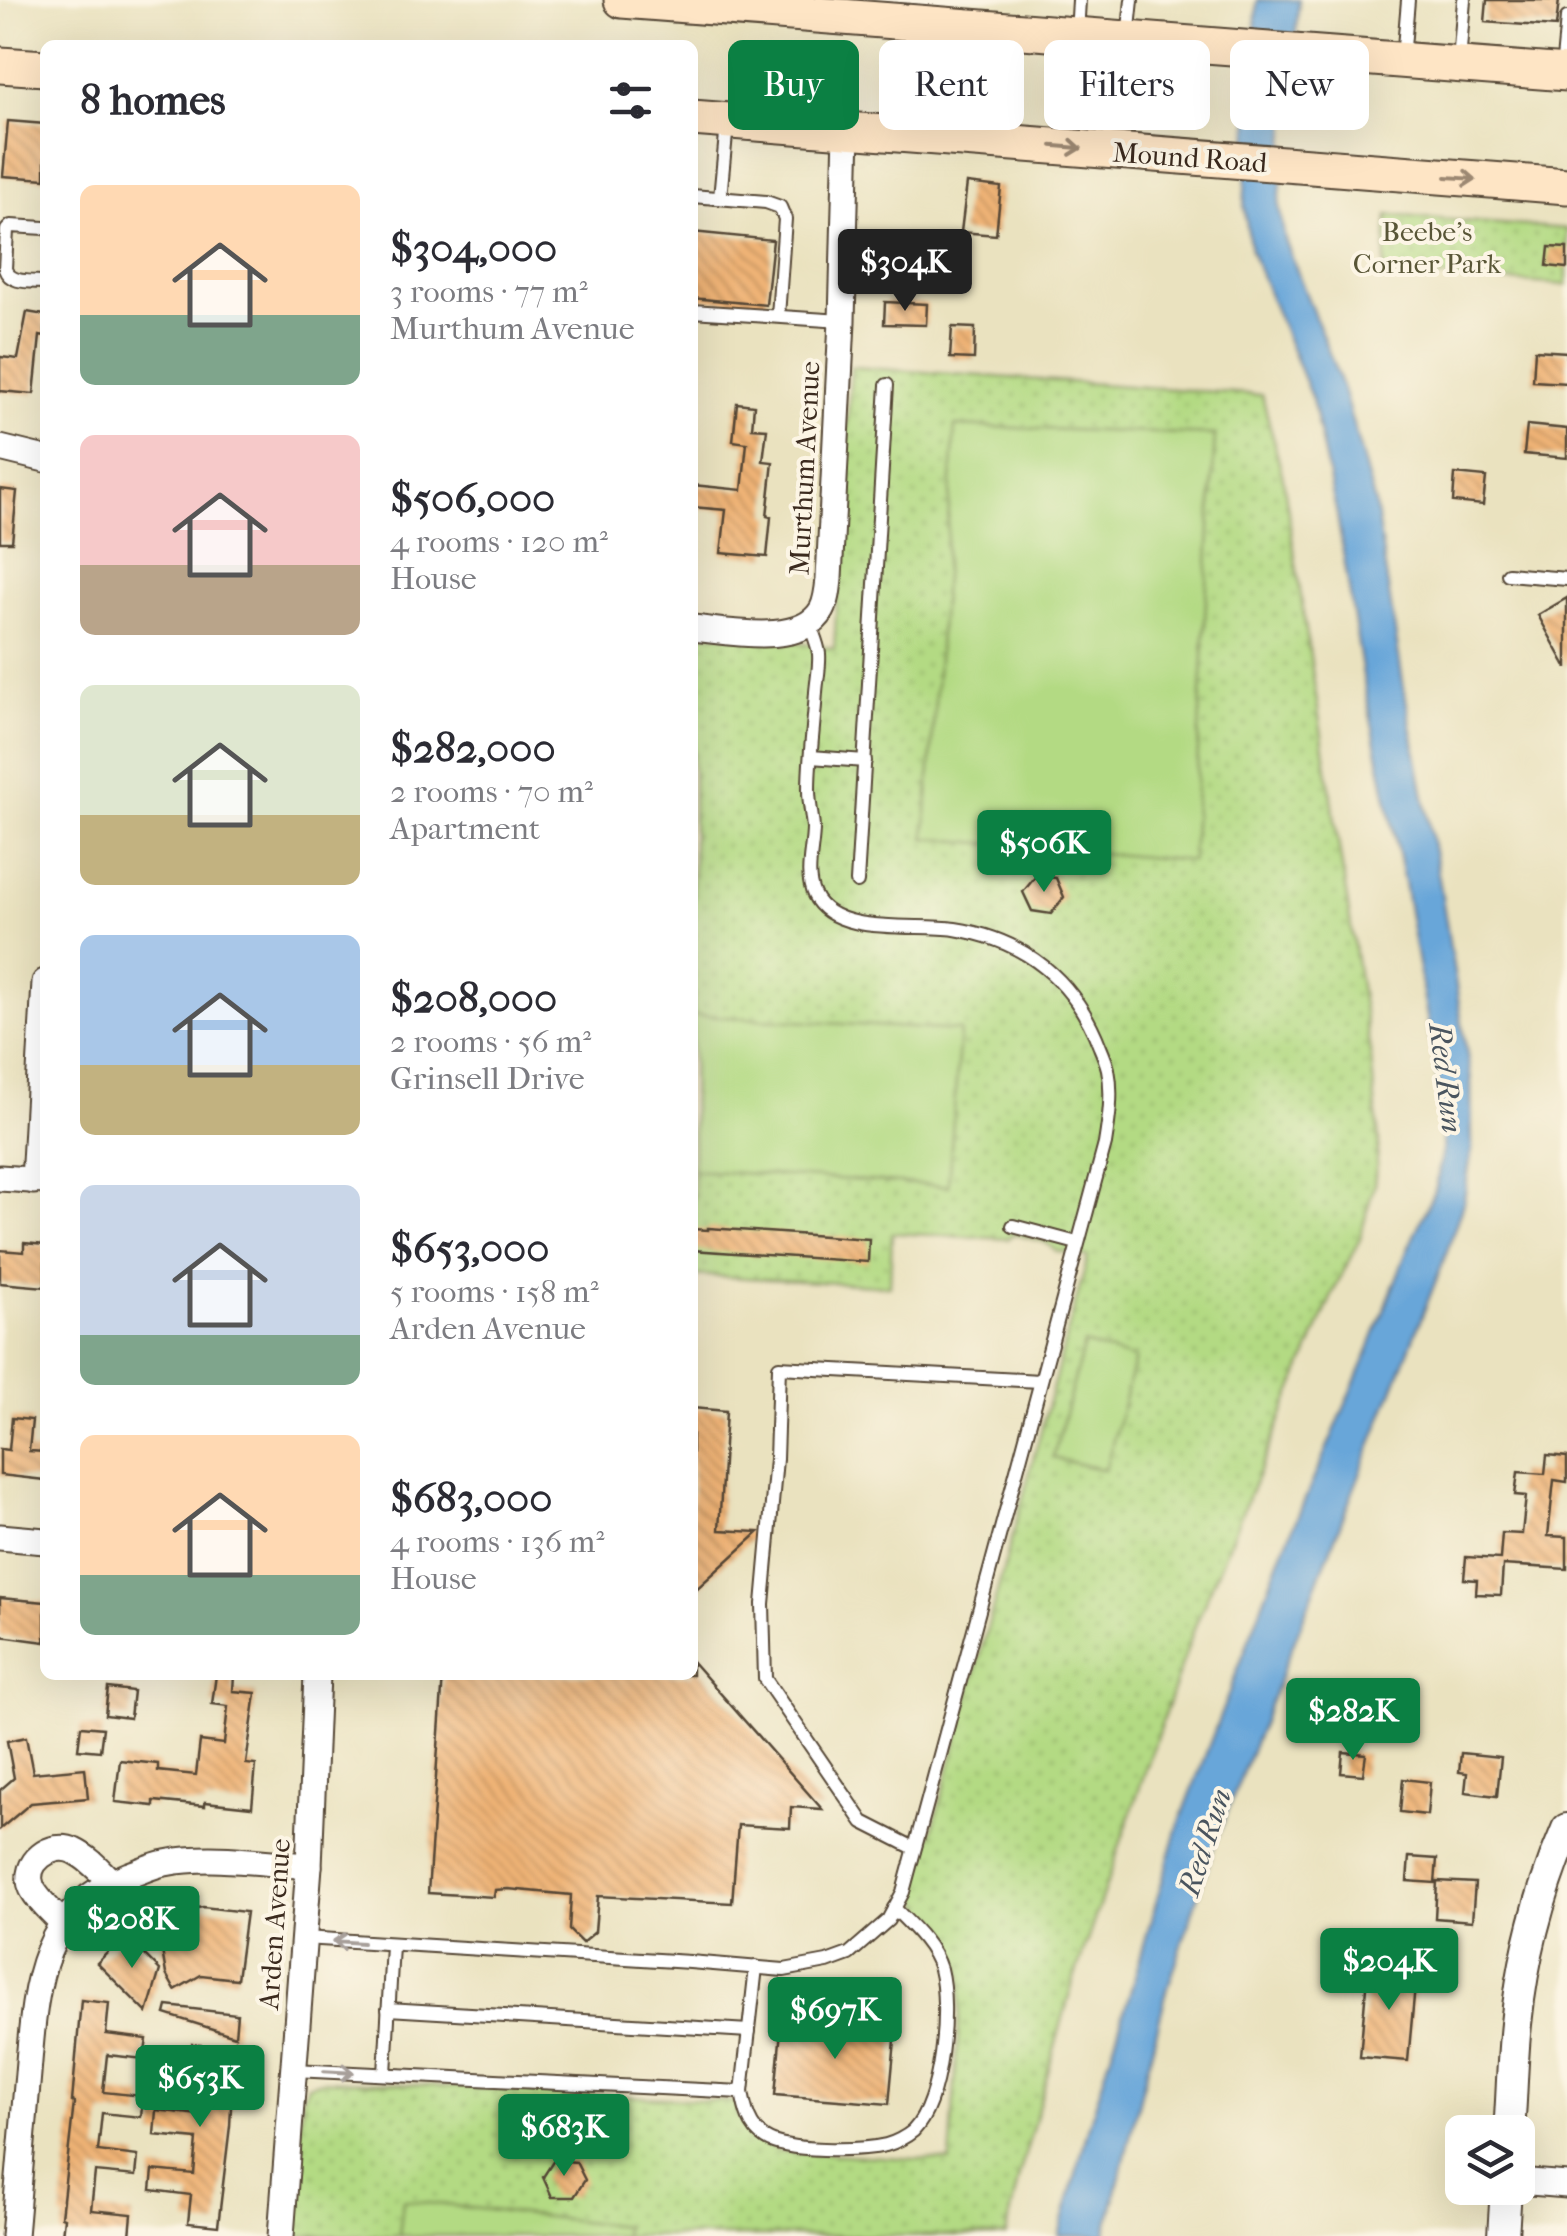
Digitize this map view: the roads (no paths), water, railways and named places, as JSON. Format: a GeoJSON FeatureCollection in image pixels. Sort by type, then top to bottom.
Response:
{"type":"FeatureCollection","features":[{"type":"Feature","properties":{"kind":"main road"},"geometry":{"type":"LineString","coordinates":[[622,0],[907,17],[1128,40]]}},
{"type":"Feature","properties":{"kind":"main road"},"geometry":{"type":"LineString","coordinates":[[1210,46],[1564,73]]}},
{"type":"Feature","properties":{"kind":"main road"},"geometry":{"type":"LineString","coordinates":[[0,65],[40,68]]}},
{"type":"Feature","properties":{"kind":"main road","name":"Mound Road"},"geometry":{"type":"LineString","coordinates":[[847,130],[1567,186]]}},
{"type":"Feature","properties":{"kind":"street","name":"Murthum Avenue"},"geometry":{"type":"LineString","coordinates":[[810,625],[823,609],[829,579],[847,130]]}},
{"type":"Feature","properties":{"kind":"street"},"geometry":{"type":"LineString","coordinates":[[0,448],[40,458]]}},
{"type":"Feature","properties":{"kind":"street"},"geometry":{"type":"LineString","coordinates":[[698,628],[775,634],[810,625]]}},
{"type":"Feature","properties":{"kind":"street"},"geometry":{"type":"LineString","coordinates":[[0,1178],[40,1181]]}},
{"type":"Feature","properties":{"kind":"street"},"geometry":{"type":"LineString","coordinates":[[0,1537],[40,1541]]}},
{"type":"Feature","properties":{"kind":"street","name":"Arden Avenue"},"geometry":{"type":"LineString","coordinates":[[282,2236],[309,1866],[317,1680]]}},
{"type":"Feature","properties":{"kind":"street"},"geometry":{"type":"LineString","coordinates":[[1511,2115],[1516,2024],[1526,1954],[1541,1898],[1567,1829]]}},
{"type":"Feature","properties":{"kind":"street"},"geometry":{"type":"LineString","coordinates":[[63,1924],[32,1890],[33,1866],[44,1853],[54,1847],[72,1849],[92,1862],[110,1882]]}},
{"type":"Feature","properties":{"kind":"street"},"geometry":{"type":"LineString","coordinates":[[14,2236],[35,1998],[44,1960],[63,1924],[110,1882],[162,1863],[195,1860],[309,1866]]}},
{"type":"Feature","properties":{"kind":"street"},"geometry":{"type":"LineString","coordinates":[[1535,2182],[1567,2185]]}},
{"type":"Feature","properties":{"kind":"street"},"geometry":{"type":"LineString","coordinates":[[1503,2236],[1505,2205]]}},
{"type":"Feature","properties":{"kind":"lane"},"geometry":{"type":"LineString","coordinates":[[1076,36],[1079,0]]}},
{"type":"Feature","properties":{"kind":"lane"},"geometry":{"type":"LineString","coordinates":[[1128,40],[1132,0]]}},
{"type":"Feature","properties":{"kind":"lane"},"geometry":{"type":"LineString","coordinates":[[1403,61],[1408,0]]}},
{"type":"Feature","properties":{"kind":"lane"},"geometry":{"type":"LineString","coordinates":[[1459,65],[1464,0]]}},
{"type":"Feature","properties":{"kind":"lane"},"geometry":{"type":"LineString","coordinates":[[1564,73],[1567,18]]}},
{"type":"Feature","properties":{"kind":"lane"},"geometry":{"type":"LineString","coordinates":[[710,120],[720,198]]}},
{"type":"Feature","properties":{"kind":"lane"},"geometry":{"type":"LineString","coordinates":[[698,196],[766,202],[780,207],[785,219],[778,316]]}},
{"type":"Feature","properties":{"kind":"lane"},"geometry":{"type":"LineString","coordinates":[[40,228],[11,226],[5,270],[12,279],[40,282]]}},
{"type":"Feature","properties":{"kind":"lane"},"geometry":{"type":"LineString","coordinates":[[698,310],[842,321]]}},
{"type":"Feature","properties":{"kind":"lane"},"geometry":{"type":"LineString","coordinates":[[858,882],[888,385]]}},
{"type":"Feature","properties":{"kind":"lane"},"geometry":{"type":"LineString","coordinates":[[1508,574],[1567,579]]}},
{"type":"Feature","properties":{"kind":"lane"},"geometry":{"type":"LineString","coordinates":[[304,1938],[784,1970],[849,1954],[888,1920],[903,1892],[1106,1144],[1108,1069],[1080,1003],[1033,958],[1008,944],[952,928],[864,924],[839,918],[823,908],[814,895],[809,874],[813,828],[808,792],[819,652],[810,625]]}},
{"type":"Feature","properties":{"kind":"lane"},"geometry":{"type":"LineString","coordinates":[[811,756],[865,761]]}},
{"type":"Feature","properties":{"kind":"lane"},"geometry":{"type":"LineString","coordinates":[[1013,1226],[1077,1243]]}},
{"type":"Feature","properties":{"kind":"lane"},"geometry":{"type":"LineString","coordinates":[[914,1848],[862,1822],[766,1678],[762,1604],[776,1459],[779,1367],[1040,1381]]}},
{"type":"Feature","properties":{"kind":"lane"},"geometry":{"type":"LineString","coordinates":[[756,1968],[742,2092],[756,2131],[768,2140],[798,2148],[889,2145],[911,2133],[928,2111],[941,2049],[944,2000],[939,1966],[927,1945],[894,1908]]}},
{"type":"Feature","properties":{"kind":"lane"},"geometry":{"type":"LineString","coordinates":[[385,2074],[392,1945]]}},
{"type":"Feature","properties":{"kind":"lane"},"geometry":{"type":"LineString","coordinates":[[388,2010],[749,2032]]}},
{"type":"Feature","properties":{"kind":"lane"},"geometry":{"type":"LineString","coordinates":[[294,2070],[742,2092]]}},
{"type":"Feature","properties":{"kind":"water","name":"Red Run"},"geometry":{"type":"Polygon","coordinates":[[[1257,0],[1299,0],[1295,40],[1254,40],[1257,0]]]}},
{"type":"Feature","properties":{"kind":"water","name":"Red Run"},"geometry":{"type":"Polygon","coordinates":[[[1249,130],[1286,130],[1279,206],[1285,240],[1343,389],[1375,504],[1471,1080],[1472,1148],[1464,1200],[1444,1260],[1213,1848],[1166,1994],[1105,2236],[1059,2236],[1177,1830],[1279,1560],[1436,1187],[1443,1146],[1439,1087],[1337,515],[1312,399],[1251,251],[1244,207],[1249,130]]]}},
{"type":"Feature","properties":{"kind":"park label","name":"Beebe's Corner Park"},"geometry":{"type":"Point","coordinates":[1427,247]}}]}
